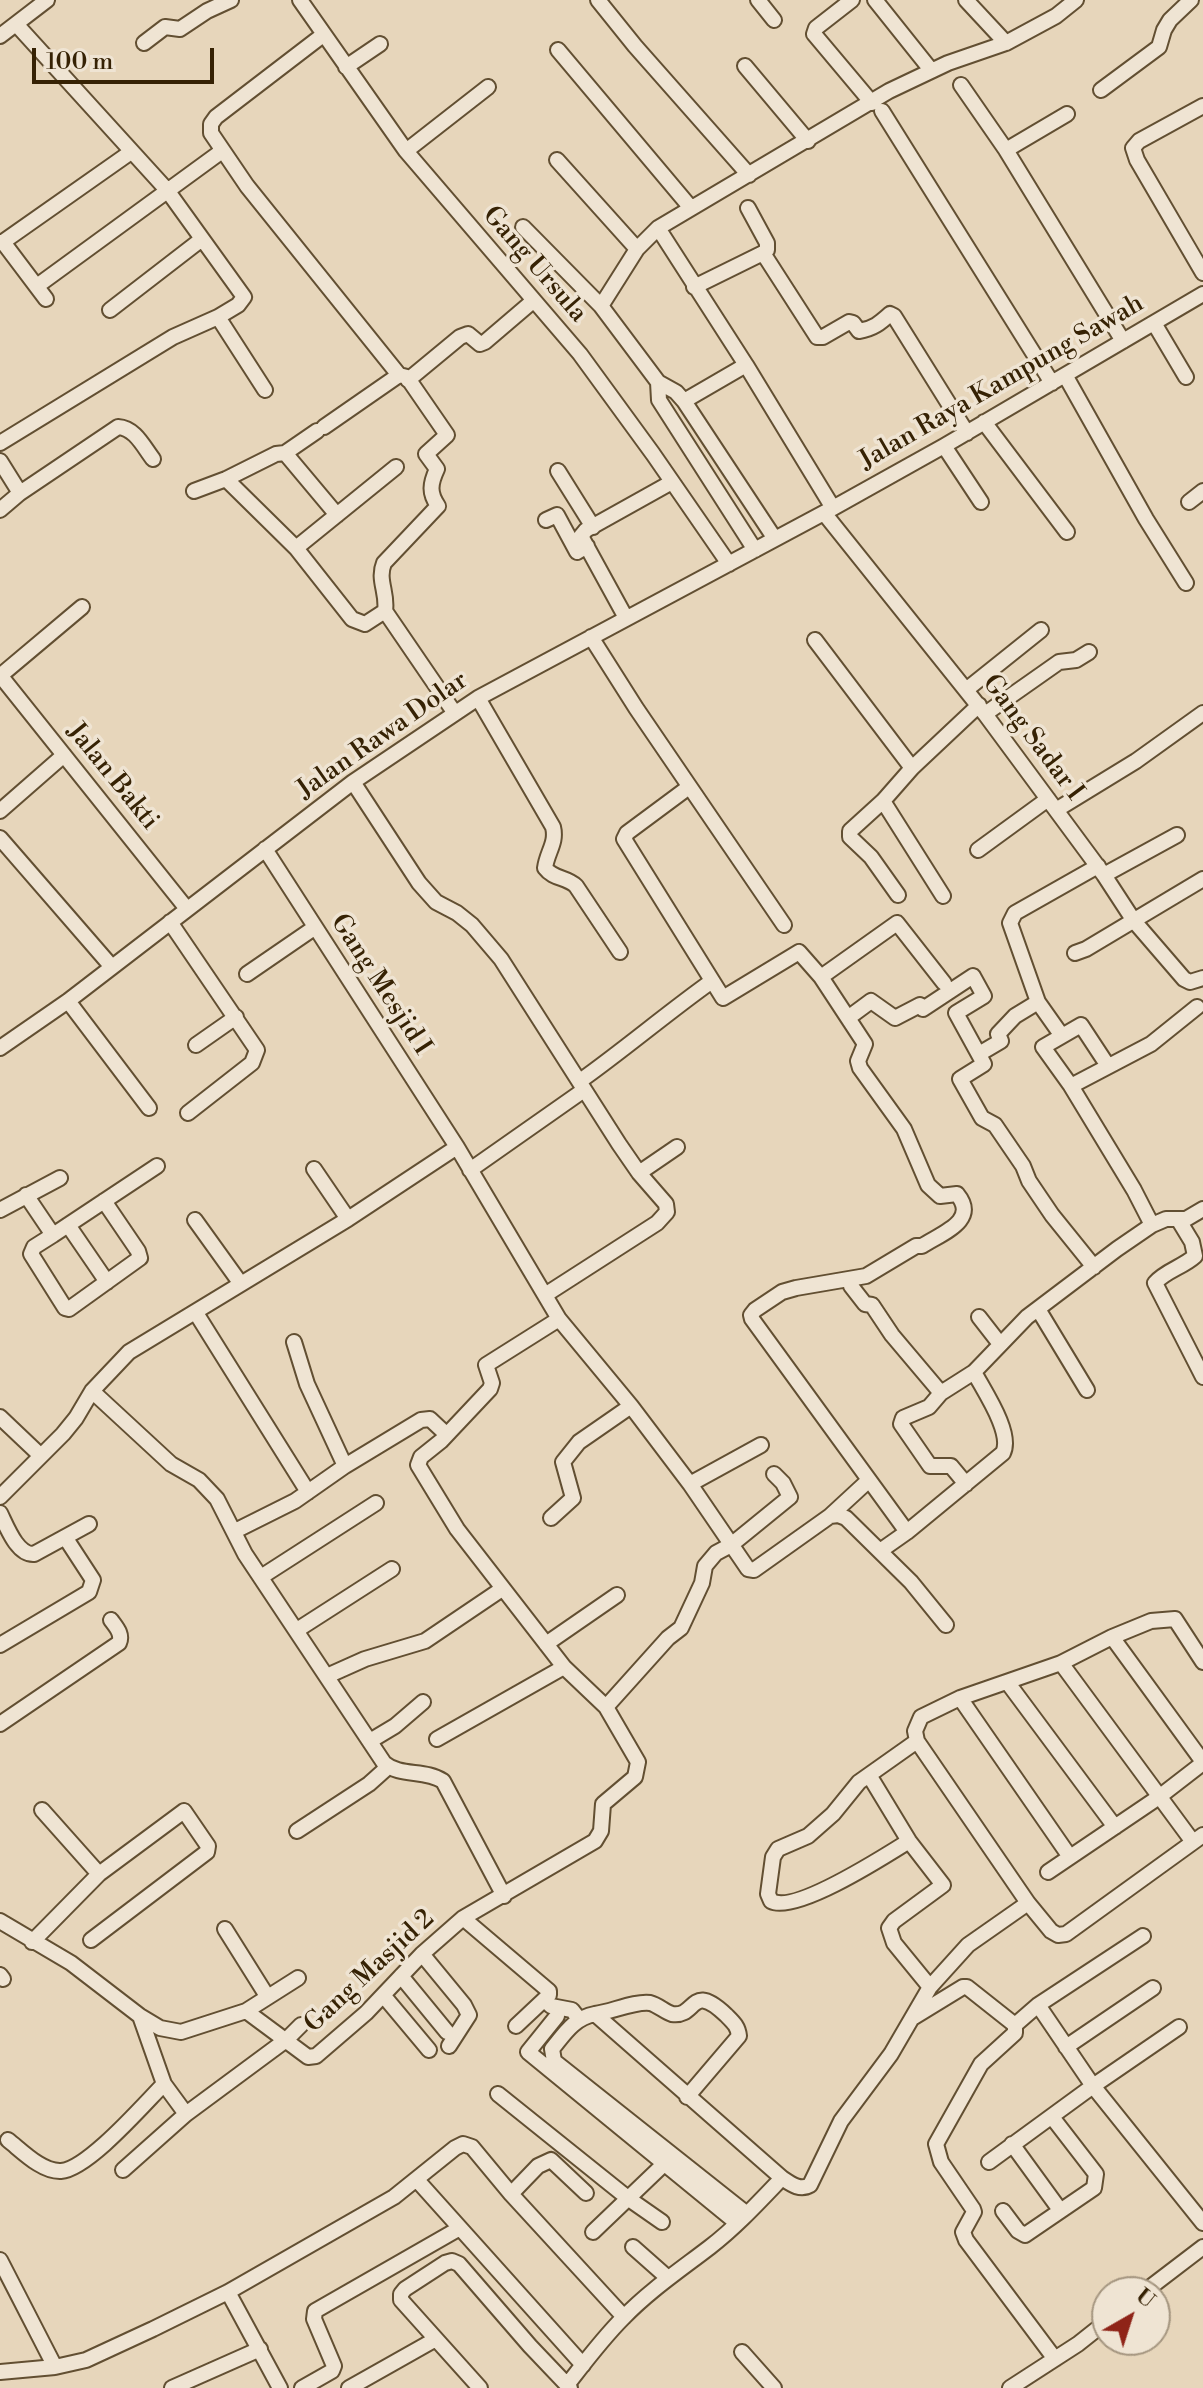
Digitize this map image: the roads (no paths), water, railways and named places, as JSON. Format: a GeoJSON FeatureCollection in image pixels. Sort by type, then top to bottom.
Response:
{"type":"FeatureCollection","features":[{"type":"Feature","properties":{"kind":"street"},"geometry":{"type":"LineString","coordinates":[[0,36],[47,0]]}},
{"type":"Feature","properties":{"kind":"street"},"geometry":{"type":"LineString","coordinates":[[144,43],[165,27],[180,29],[231,0]]}},
{"type":"Feature","properties":{"kind":"street","name":"Gang Ursula"},"geometry":{"type":"LineString","coordinates":[[300,0],[406,151],[580,354],[729,564]]}},
{"type":"Feature","properties":{"kind":"street"},"geometry":{"type":"LineString","coordinates":[[598,0],[749,175]]}},
{"type":"Feature","properties":{"kind":"street"},"geometry":{"type":"LineString","coordinates":[[758,0],[774,20]]}},
{"type":"Feature","properties":{"kind":"street"},"geometry":{"type":"LineString","coordinates":[[852,0],[816,28],[814,34],[877,107],[1059,379],[1186,583]]}},
{"type":"Feature","properties":{"kind":"street"},"geometry":{"type":"LineString","coordinates":[[875,0],[931,70]]}},
{"type":"Feature","properties":{"kind":"street"},"geometry":{"type":"LineString","coordinates":[[966,0],[1006,43]]}},
{"type":"Feature","properties":{"kind":"street"},"geometry":{"type":"LineString","coordinates":[[1101,90],[1159,47],[1170,20],[1191,0]]}},
{"type":"Feature","properties":{"kind":"street"},"geometry":{"type":"LineString","coordinates":[[601,306],[637,249],[658,228],[808,141],[877,107],[931,70],[1006,43],[1056,16],[1070,2]]}},
{"type":"Feature","properties":{"kind":"street"},"geometry":{"type":"LineString","coordinates":[[0,443],[173,337],[218,317],[242,301],[243,295],[167,190],[16,24]]}},
{"type":"Feature","properties":{"kind":"street"},"geometry":{"type":"LineString","coordinates":[[323,35],[216,117],[211,124],[211,133],[247,186],[447,435],[426,454],[437,469],[432,480],[431,496],[438,506],[384,563],[380,580],[385,611],[454,712]]}},
{"type":"Feature","properties":{"kind":"street"},"geometry":{"type":"LineString","coordinates":[[346,67],[380,44]]}},
{"type":"Feature","properties":{"kind":"street"},"geometry":{"type":"LineString","coordinates":[[558,50],[691,208]]}},
{"type":"Feature","properties":{"kind":"street"},"geometry":{"type":"LineString","coordinates":[[745,66],[808,141]]}},
{"type":"Feature","properties":{"kind":"street"},"geometry":{"type":"LineString","coordinates":[[961,85],[1006,150],[1123,341]]}},
{"type":"Feature","properties":{"kind":"street"},"geometry":{"type":"LineString","coordinates":[[406,151],[488,87]]}},
{"type":"Feature","properties":{"kind":"street"},"geometry":{"type":"LineString","coordinates":[[1203,106],[1139,141],[1133,148],[1203,273]]}},
{"type":"Feature","properties":{"kind":"street"},"geometry":{"type":"LineString","coordinates":[[1006,150],[1067,114]]}},
{"type":"Feature","properties":{"kind":"street"},"geometry":{"type":"LineString","coordinates":[[37,286],[222,151]]}},
{"type":"Feature","properties":{"kind":"street"},"geometry":{"type":"LineString","coordinates":[[46,299],[2,242],[131,152]]}},
{"type":"Feature","properties":{"kind":"street"},"geometry":{"type":"LineString","coordinates":[[557,160],[637,249]]}},
{"type":"Feature","properties":{"kind":"street"},"geometry":{"type":"LineString","coordinates":[[694,287],[767,250],[767,243],[748,208]]}},
{"type":"Feature","properties":{"kind":"street"},"geometry":{"type":"LineString","coordinates":[[523,227],[601,306],[658,382],[676,392],[684,401],[775,539]]}},
{"type":"Feature","properties":{"kind":"street","name":"Gang Sadar I"},"geometry":{"type":"LineString","coordinates":[[658,228],[746,365],[829,510],[1101,870],[1134,921],[1177,971],[1197,980]]}},
{"type":"Feature","properties":{"kind":"street"},"geometry":{"type":"LineString","coordinates":[[110,310],[202,239]]}},
{"type":"Feature","properties":{"kind":"street"},"geometry":{"type":"LineString","coordinates":[[763,253],[817,337],[823,337],[849,322],[859,331],[873,329],[890,314],[894,316],[967,433]]}},
{"type":"Feature","properties":{"kind":"street","name":"Jalan Raya Kampung Sawah"},"geometry":{"type":"LineString","coordinates":[[829,510],[1202,295]]}},
{"type":"Feature","properties":{"kind":"street"},"geometry":{"type":"LineString","coordinates":[[194,491],[226,479],[266,458],[285,453],[404,378],[464,335],[468,334],[480,344],[485,342],[533,301]]}},
{"type":"Feature","properties":{"kind":"street"},"geometry":{"type":"LineString","coordinates":[[218,317],[265,390]]}},
{"type":"Feature","properties":{"kind":"street"},"geometry":{"type":"LineString","coordinates":[[1154,323],[1186,377]]}},
{"type":"Feature","properties":{"kind":"street"},"geometry":{"type":"LineString","coordinates":[[684,401],[746,365]]}},
{"type":"Feature","properties":{"kind":"street"},"geometry":{"type":"LineString","coordinates":[[658,382],[659,400],[755,550]]}},
{"type":"Feature","properties":{"kind":"street"},"geometry":{"type":"LineString","coordinates":[[984,422],[1067,532]]}},
{"type":"Feature","properties":{"kind":"street"},"geometry":{"type":"LineString","coordinates":[[1,508],[118,427],[133,432],[153,459]]}},
{"type":"Feature","properties":{"kind":"street"},"geometry":{"type":"LineString","coordinates":[[944,446],[981,502]]}},
{"type":"Feature","properties":{"kind":"street"},"geometry":{"type":"LineString","coordinates":[[285,453],[337,515]]}},
{"type":"Feature","properties":{"kind":"street"},"geometry":{"type":"LineString","coordinates":[[0,461],[20,493]]}},
{"type":"Feature","properties":{"kind":"street"},"geometry":{"type":"LineString","coordinates":[[296,548],[396,467]]}},
{"type":"Feature","properties":{"kind":"street"},"geometry":{"type":"LineString","coordinates":[[558,471],[593,527]]}},
{"type":"Feature","properties":{"kind":"street"},"geometry":{"type":"LineString","coordinates":[[226,479],[296,548],[352,619],[365,624],[385,611]]}},
{"type":"Feature","properties":{"kind":"street"},"geometry":{"type":"LineString","coordinates":[[626,618],[581,536],[672,482]]}},
{"type":"Feature","properties":{"kind":"street"},"geometry":{"type":"LineString","coordinates":[[1189,502],[1203,491]]}},
{"type":"Feature","properties":{"kind":"street","name":"Jalan Rawa Dolar"},"geometry":{"type":"LineString","coordinates":[[0,1048],[68,1001],[353,782],[454,712],[829,510]]}},
{"type":"Feature","properties":{"kind":"street"},"geometry":{"type":"LineString","coordinates":[[546,520],[557,515],[577,552],[587,546]]}},
{"type":"Feature","properties":{"kind":"street"},"geometry":{"type":"LineString","coordinates":[[0,676],[82,607]]}},
{"type":"Feature","properties":{"kind":"street"},"geometry":{"type":"LineString","coordinates":[[966,690],[1041,630]]}},
{"type":"Feature","properties":{"kind":"street"},"geometry":{"type":"LineString","coordinates":[[591,637],[784,925]]}},
{"type":"Feature","properties":{"kind":"street"},"geometry":{"type":"LineString","coordinates":[[815,640],[912,768]]}},
{"type":"Feature","properties":{"kind":"street"},"geometry":{"type":"LineString","coordinates":[[898,895],[871,857],[850,837],[850,831],[883,801],[912,768],[982,710],[1059,662],[1076,660],[1089,652]]}},
{"type":"Feature","properties":{"kind":"street","name":"Jalan Bakti"},"geometry":{"type":"LineString","coordinates":[[0,676],[187,909]]}},
{"type":"Feature","properties":{"kind":"street"},"geometry":{"type":"LineString","coordinates":[[478,698],[553,827],[555,842],[545,868],[576,886],[620,952]]}},
{"type":"Feature","properties":{"kind":"street"},"geometry":{"type":"LineString","coordinates":[[978,850],[1052,805],[1136,761],[1201,718]]}},
{"type":"Feature","properties":{"kind":"street"},"geometry":{"type":"LineString","coordinates":[[0,811],[64,755]]}},
{"type":"Feature","properties":{"kind":"street"},"geometry":{"type":"LineString","coordinates":[[353,782],[419,883],[436,902],[457,913],[488,941],[639,1173],[666,1204],[664,1217],[545,1295]]}},
{"type":"Feature","properties":{"kind":"street"},"geometry":{"type":"LineString","coordinates":[[689,787],[627,833],[624,839],[723,998],[799,952],[821,977],[865,1044],[858,1061],[860,1068],[904,1129],[928,1185],[940,1196],[957,1194],[965,1211],[959,1222],[866,1276],[782,1292],[751,1315],[907,1532]]}},
{"type":"Feature","properties":{"kind":"street"},"geometry":{"type":"LineString","coordinates":[[883,801],[943,896]]}},
{"type":"Feature","properties":{"kind":"street"},"geometry":{"type":"LineString","coordinates":[[1062,1036],[1038,1002],[1010,918],[1101,870],[1177,835]]}},
{"type":"Feature","properties":{"kind":"street"},"geometry":{"type":"LineString","coordinates":[[0,838],[112,967]]}},
{"type":"Feature","properties":{"kind":"street","name":"Gang Mesjid I"},"geometry":{"type":"LineString","coordinates":[[265,849],[457,1147],[559,1319],[690,1484],[748,1569],[754,1570],[830,1516]]}},
{"type":"Feature","properties":{"kind":"street"},"geometry":{"type":"LineString","coordinates":[[1075,953],[1203,879]]}},
{"type":"Feature","properties":{"kind":"street"},"geometry":{"type":"LineString","coordinates":[[170,922],[257,1050],[252,1063],[188,1113]]}},
{"type":"Feature","properties":{"kind":"street"},"geometry":{"type":"LineString","coordinates":[[821,977],[897,923],[944,983]]}},
{"type":"Feature","properties":{"kind":"street"},"geometry":{"type":"LineString","coordinates":[[247,974],[314,928]]}},
{"type":"Feature","properties":{"kind":"street"},"geometry":{"type":"LineString","coordinates":[[848,1018],[871,1001],[895,1018],[920,1005],[923,1009],[973,976],[984,996],[956,1013],[984,1064],[960,1079],[982,1118],[995,1125],[1047,1207],[1094,1267]]}},
{"type":"Feature","properties":{"kind":"street"},"geometry":{"type":"LineString","coordinates":[[1071,1086],[1151,1044],[1200,1010],[1192,995],[1197,980]]}},
{"type":"Feature","properties":{"kind":"street"},"geometry":{"type":"LineString","coordinates":[[470,1170],[582,1085],[657,1020],[712,981]]}},
{"type":"Feature","properties":{"kind":"street"},"geometry":{"type":"LineString","coordinates":[[68,1001],[149,1108]]}},
{"type":"Feature","properties":{"kind":"street"},"geometry":{"type":"LineString","coordinates":[[979,1054],[1001,1041],[998,1034],[1015,1016],[1038,1002]]}},
{"type":"Feature","properties":{"kind":"street"},"geometry":{"type":"LineString","coordinates":[[196,1045],[236,1017]]}},
{"type":"Feature","properties":{"kind":"street"},"geometry":{"type":"LineString","coordinates":[[1108,1066],[1081,1025],[1043,1047],[1071,1086],[1152,1225]]}},
{"type":"Feature","properties":{"kind":"street"},"geometry":{"type":"LineString","coordinates":[[0,1497],[76,1418],[92,1391],[129,1352],[348,1219],[457,1147]]}},
{"type":"Feature","properties":{"kind":"street"},"geometry":{"type":"LineString","coordinates":[[639,1173],[677,1147]]}},
{"type":"Feature","properties":{"kind":"street"},"geometry":{"type":"LineString","coordinates":[[104,1201],[140,1258],[69,1309],[65,1308],[31,1254],[34,1247],[157,1166]]}},
{"type":"Feature","properties":{"kind":"street"},"geometry":{"type":"LineString","coordinates":[[314,1169],[348,1219]]}},
{"type":"Feature","properties":{"kind":"street"},"geometry":{"type":"LineString","coordinates":[[0,1210],[60,1178]]}},
{"type":"Feature","properties":{"kind":"street"},"geometry":{"type":"LineString","coordinates":[[26,1195],[53,1235]]}},
{"type":"Feature","properties":{"kind":"street"},"geometry":{"type":"LineString","coordinates":[[966,1484],[951,1466],[930,1466],[901,1424],[903,1418],[929,1407],[941,1393],[974,1372],[1013,1329],[1152,1225],[1166,1219],[1194,1216],[1203,1209]]}},
{"type":"Feature","properties":{"kind":"street"},"geometry":{"type":"LineString","coordinates":[[1178,1219],[1192,1242],[1195,1256],[1155,1283],[1203,1377]]}},
{"type":"Feature","properties":{"kind":"street"},"geometry":{"type":"LineString","coordinates":[[195,1220],[241,1284]]}},
{"type":"Feature","properties":{"kind":"street"},"geometry":{"type":"LineString","coordinates":[[68,1225],[107,1282]]}},
{"type":"Feature","properties":{"kind":"street"},"geometry":{"type":"LineString","coordinates":[[850,1279],[851,1286],[865,1304],[877,1309],[892,1335],[941,1393]]}},
{"type":"Feature","properties":{"kind":"street"},"geometry":{"type":"LineString","coordinates":[[1038,1309],[1087,1390]]}},
{"type":"Feature","properties":{"kind":"street"},"geometry":{"type":"LineString","coordinates":[[196,1313],[308,1492]]}},
{"type":"Feature","properties":{"kind":"street"},"geometry":{"type":"LineString","coordinates":[[979,1317],[1000,1344]]}},
{"type":"Feature","properties":{"kind":"street"},"geometry":{"type":"LineString","coordinates":[[235,1531],[308,1492],[421,1420],[430,1419],[446,1434],[490,1389],[492,1383],[486,1365],[559,1319]]}},
{"type":"Feature","properties":{"kind":"street"},"geometry":{"type":"LineString","coordinates":[[294,1342],[307,1384],[345,1466]]}},
{"type":"Feature","properties":{"kind":"street"},"geometry":{"type":"LineString","coordinates":[[880,1551],[1003,1453],[1007,1445],[1004,1432],[974,1372]]}},
{"type":"Feature","properties":{"kind":"street"},"geometry":{"type":"LineString","coordinates":[[92,1391],[171,1464],[199,1480],[217,1499],[245,1554],[388,1767],[435,1776],[443,1781],[504,1896]]}},
{"type":"Feature","properties":{"kind":"street"},"geometry":{"type":"LineString","coordinates":[[551,1518],[573,1498],[563,1462],[579,1442],[631,1406]]}},
{"type":"Feature","properties":{"kind":"street"},"geometry":{"type":"LineString","coordinates":[[0,1417],[40,1455]]}},
{"type":"Feature","properties":{"kind":"street","name":"Gang Masjid 2"},"geometry":{"type":"LineString","coordinates":[[246,2011],[308,2057],[316,2056],[366,2013],[422,1954],[463,1918],[595,1841],[601,1831],[603,1804],[635,1777],[638,1762],[606,1707],[564,1667],[502,1589],[457,1529],[418,1465],[421,1457],[446,1434]]}},
{"type":"Feature","properties":{"kind":"street"},"geometry":{"type":"LineString","coordinates":[[690,1484],[761,1445]]}},
{"type":"Feature","properties":{"kind":"street"},"geometry":{"type":"LineString","coordinates":[[606,1707],[668,1638],[681,1628],[698,1594],[705,1566],[716,1553],[731,1545],[790,1497],[774,1474]]}},
{"type":"Feature","properties":{"kind":"street"},"geometry":{"type":"LineString","coordinates":[[830,1516],[869,1480]]}},
{"type":"Feature","properties":{"kind":"street"},"geometry":{"type":"LineString","coordinates":[[261,1577],[376,1503]]}},
{"type":"Feature","properties":{"kind":"street"},"geometry":{"type":"LineString","coordinates":[[0,1513],[26,1554],[34,1554],[89,1524]]}},
{"type":"Feature","properties":{"kind":"street"},"geometry":{"type":"LineString","coordinates":[[830,1516],[846,1518],[911,1582],[946,1625]]}},
{"type":"Feature","properties":{"kind":"street"},"geometry":{"type":"LineString","coordinates":[[0,1645],[89,1592],[93,1580],[65,1537]]}},
{"type":"Feature","properties":{"kind":"street"},"geometry":{"type":"LineString","coordinates":[[297,1630],[392,1569]]}},
{"type":"Feature","properties":{"kind":"street"},"geometry":{"type":"LineString","coordinates":[[327,1676],[365,1659],[425,1641],[502,1589]]}},
{"type":"Feature","properties":{"kind":"street"},"geometry":{"type":"LineString","coordinates":[[546,1644],[617,1595]]}},
{"type":"Feature","properties":{"kind":"street"},"geometry":{"type":"LineString","coordinates":[[0,1724],[119,1643],[119,1632],[111,1620]]}},
{"type":"Feature","properties":{"kind":"street"},"geometry":{"type":"LineString","coordinates":[[1061,1663],[1159,1797],[1198,1838],[1134,1887],[1066,1934],[1058,1935],[1028,1903],[917,1741],[915,1731],[921,1717],[960,1698],[1061,1663],[1151,1621],[1180,1621],[1203,1662]]}},
{"type":"Feature","properties":{"kind":"street"},"geometry":{"type":"LineString","coordinates":[[1048,1872],[1159,1797],[1203,1763],[1112,1637]]}},
{"type":"Feature","properties":{"kind":"street"},"geometry":{"type":"LineString","coordinates":[[437,1739],[564,1667]]}},
{"type":"Feature","properties":{"kind":"street"},"geometry":{"type":"LineString","coordinates":[[1008,1683],[1115,1827]]}},
{"type":"Feature","properties":{"kind":"street"},"geometry":{"type":"LineString","coordinates":[[960,1698],[1070,1857]]}},
{"type":"Feature","properties":{"kind":"street"},"geometry":{"type":"LineString","coordinates":[[370,1741],[395,1726],[423,1702]]}},
{"type":"Feature","properties":{"kind":"street"},"geometry":{"type":"LineString","coordinates":[[909,1841],[831,1886],[781,1904],[771,1901],[768,1894],[773,1857],[778,1849],[808,1836],[833,1814],[859,1782],[917,1741]]}},
{"type":"Feature","properties":{"kind":"street"},"geometry":{"type":"LineString","coordinates":[[297,1831],[369,1784],[388,1767]]}},
{"type":"Feature","properties":{"kind":"street"},"geometry":{"type":"LineString","coordinates":[[869,1775],[909,1841],[943,1885]]}},
{"type":"Feature","properties":{"kind":"street"},"geometry":{"type":"LineString","coordinates":[[42,1810],[99,1874]]}},
{"type":"Feature","properties":{"kind":"street"},"geometry":{"type":"LineString","coordinates":[[32,1942],[99,1874],[184,1811],[208,1846],[207,1852],[91,1940]]}},
{"type":"Feature","properties":{"kind":"street"},"geometry":{"type":"LineString","coordinates":[[930,1987],[894,1943],[889,1928],[894,1921],[957,1876]]}},
{"type":"Feature","properties":{"kind":"street"},"geometry":{"type":"LineString","coordinates":[[595,2014],[687,2097],[791,2184],[810,2185],[841,2121],[891,2054],[930,1987],[968,1945],[1028,1903]]}},
{"type":"Feature","properties":{"kind":"street"},"geometry":{"type":"LineString","coordinates":[[463,1918],[549,1991],[546,2001],[516,2026]]}},
{"type":"Feature","properties":{"kind":"street"},"geometry":{"type":"LineString","coordinates":[[0,1921],[71,1963],[160,2028],[181,2032],[246,2011],[298,1978]]}},
{"type":"Feature","properties":{"kind":"street"},"geometry":{"type":"LineString","coordinates":[[225,1929],[267,1996]]}},
{"type":"Feature","properties":{"kind":"street"},"geometry":{"type":"LineString","coordinates":[[1055,2359],[966,2240],[963,2232],[974,2212],[941,2162],[936,2144],[981,2064],[1015,2033],[1015,2025],[1038,2005],[1143,1936]]}},
{"type":"Feature","properties":{"kind":"street"},"geometry":{"type":"LineString","coordinates":[[401,1976],[448,2039],[469,2015],[422,1954]]}},
{"type":"Feature","properties":{"kind":"street"},"geometry":{"type":"LineString","coordinates":[[910,2019],[967,1987],[1015,2025]]}},
{"type":"Feature","properties":{"kind":"street"},"geometry":{"type":"LineString","coordinates":[[1066,2047],[1153,1988]]}},
{"type":"Feature","properties":{"kind":"street"},"geometry":{"type":"LineString","coordinates":[[383,1995],[429,2050]]}},
{"type":"Feature","properties":{"kind":"street"},"geometry":{"type":"LineString","coordinates":[[546,2001],[551,2006],[572,2010],[579,2019]]}},
{"type":"Feature","properties":{"kind":"street"},"geometry":{"type":"LineString","coordinates":[[687,2097],[739,2036],[736,2025],[709,2001],[700,2001],[680,2013],[672,2014],[652,2004],[640,2003],[595,2014],[579,2019],[552,2049],[554,2061],[742,2219]]}},
{"type":"Feature","properties":{"kind":"street"},"geometry":{"type":"LineString","coordinates":[[1038,2005],[1093,2086],[1203,2223]]}},
{"type":"Feature","properties":{"kind":"street"},"geometry":{"type":"LineString","coordinates":[[140,2016],[164,2084],[186,2114]]}},
{"type":"Feature","properties":{"kind":"street"},"geometry":{"type":"LineString","coordinates":[[557,2016],[528,2052],[664,2164],[742,2219]]}},
{"type":"Feature","properties":{"kind":"street"},"geometry":{"type":"LineString","coordinates":[[123,2170],[186,2114],[286,2040],[301,2025]]}},
{"type":"Feature","properties":{"kind":"street"},"geometry":{"type":"LineString","coordinates":[[989,2162],[1179,2027]]}},
{"type":"Feature","properties":{"kind":"street"},"geometry":{"type":"LineString","coordinates":[[3,2141],[48,2168],[62,2171],[79,2164],[104,2145],[164,2084]]}},
{"type":"Feature","properties":{"kind":"street"},"geometry":{"type":"LineString","coordinates":[[498,2094],[662,2222]]}},
{"type":"Feature","properties":{"kind":"street"},"geometry":{"type":"LineString","coordinates":[[1003,2211],[1018,2231],[1025,2235],[1094,2188],[1096,2174],[1052,2117]]}},
{"type":"Feature","properties":{"kind":"street"},"geometry":{"type":"LineString","coordinates":[[0,2372],[55,2367],[86,2360],[228,2292],[394,2197],[463,2144],[472,2147],[624,2317]]}},
{"type":"Feature","properties":{"kind":"street"},"geometry":{"type":"LineString","coordinates":[[1012,2144],[1060,2210]]}},
{"type":"Feature","properties":{"kind":"street"},"geometry":{"type":"LineString","coordinates":[[511,2194],[538,2166],[551,2160],[586,2193]]}},
{"type":"Feature","properties":{"kind":"street"},"geometry":{"type":"LineString","coordinates":[[593,2232],[664,2164]]}},
{"type":"Feature","properties":{"kind":"street"},"geometry":{"type":"LineString","coordinates":[[417,2180],[583,2365]]}},
{"type":"Feature","properties":{"kind":"street"},"geometry":{"type":"LineString","coordinates":[[480,2388],[401,2300],[405,2289],[445,2263],[452,2261],[459,2264],[569,2386],[624,2317],[742,2219],[791,2184]]}},
{"type":"Feature","properties":{"kind":"street"},"geometry":{"type":"LineString","coordinates":[[302,2388],[332,2371],[334,2366],[314,2319],[315,2311],[460,2228]]}},
{"type":"Feature","properties":{"kind":"street"},"geometry":{"type":"LineString","coordinates":[[633,2247],[668,2278]]}},
{"type":"Feature","properties":{"kind":"street"},"geometry":{"type":"LineString","coordinates":[[1165,2276],[1203,2247]]}},
{"type":"Feature","properties":{"kind":"street"},"geometry":{"type":"LineString","coordinates":[[0,2260],[55,2367]]}},
{"type":"Feature","properties":{"kind":"street"},"geometry":{"type":"LineString","coordinates":[[228,2292],[280,2388]]}},
{"type":"Feature","properties":{"kind":"street"},"geometry":{"type":"LineString","coordinates":[[1010,2388],[1028,2383],[1091,2333]]}},
{"type":"Feature","properties":{"kind":"street"},"geometry":{"type":"LineString","coordinates":[[349,2388],[436,2339]]}},
{"type":"Feature","properties":{"kind":"street"},"geometry":{"type":"LineString","coordinates":[[172,2388],[260,2349]]}},
{"type":"Feature","properties":{"kind":"street"},"geometry":{"type":"LineString","coordinates":[[742,2352],[774,2388]]}}]}
